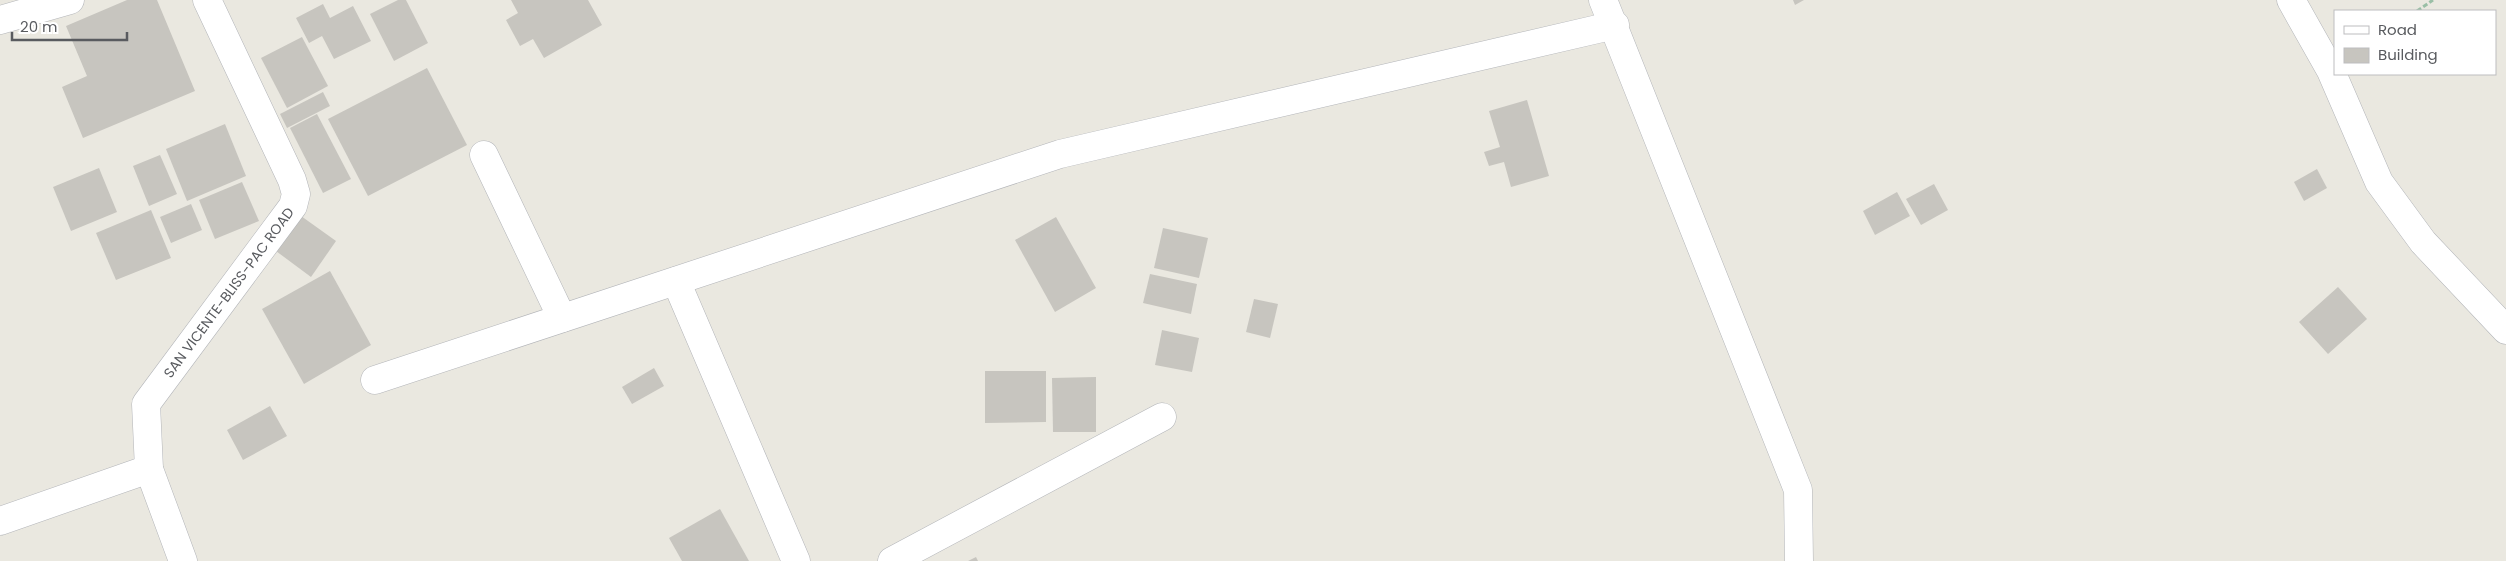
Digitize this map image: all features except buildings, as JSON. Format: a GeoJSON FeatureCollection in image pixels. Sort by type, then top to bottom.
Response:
{"type":"FeatureCollection","features":[{"type":"Feature","properties":{"kind":"street"},"geometry":{"type":"LineString","coordinates":[[0,20],[70,0]]}},
{"type":"Feature","properties":{"kind":"street","name":"SAN VICENTE-BLISS-PAC ROAD"},"geometry":{"type":"LineString","coordinates":[[183,561],[148,469],[146,404],[293,206],[296,194],[292,180],[207,0]]}},
{"type":"Feature","properties":{"kind":"street"},"geometry":{"type":"LineString","coordinates":[[1603,0],[1615,25],[1798,490],[1799,561]]}},
{"type":"Feature","properties":{"kind":"street"},"geometry":{"type":"LineString","coordinates":[[2291,0],[2331,71],[2379,182],[2422,242],[2506,330]]}},
{"type":"Feature","properties":{"kind":"street"},"geometry":{"type":"LineString","coordinates":[[375,380],[1060,154],[1615,25]]}},
{"type":"Feature","properties":{"kind":"street"},"geometry":{"type":"LineString","coordinates":[[484,155],[562,318]]}},
{"type":"Feature","properties":{"kind":"street"},"geometry":{"type":"LineString","coordinates":[[676,281],[796,561]]}},
{"type":"Feature","properties":{"kind":"street"},"geometry":{"type":"LineString","coordinates":[[892,561],[1162,417]]}},
{"type":"Feature","properties":{"kind":"street"},"geometry":{"type":"LineString","coordinates":[[0,521],[148,469]]}},
{"type":"Feature","properties":{"kind":"path"},"geometry":{"type":"LineString","coordinates":[[2418,10],[2433,0]]}}]}
